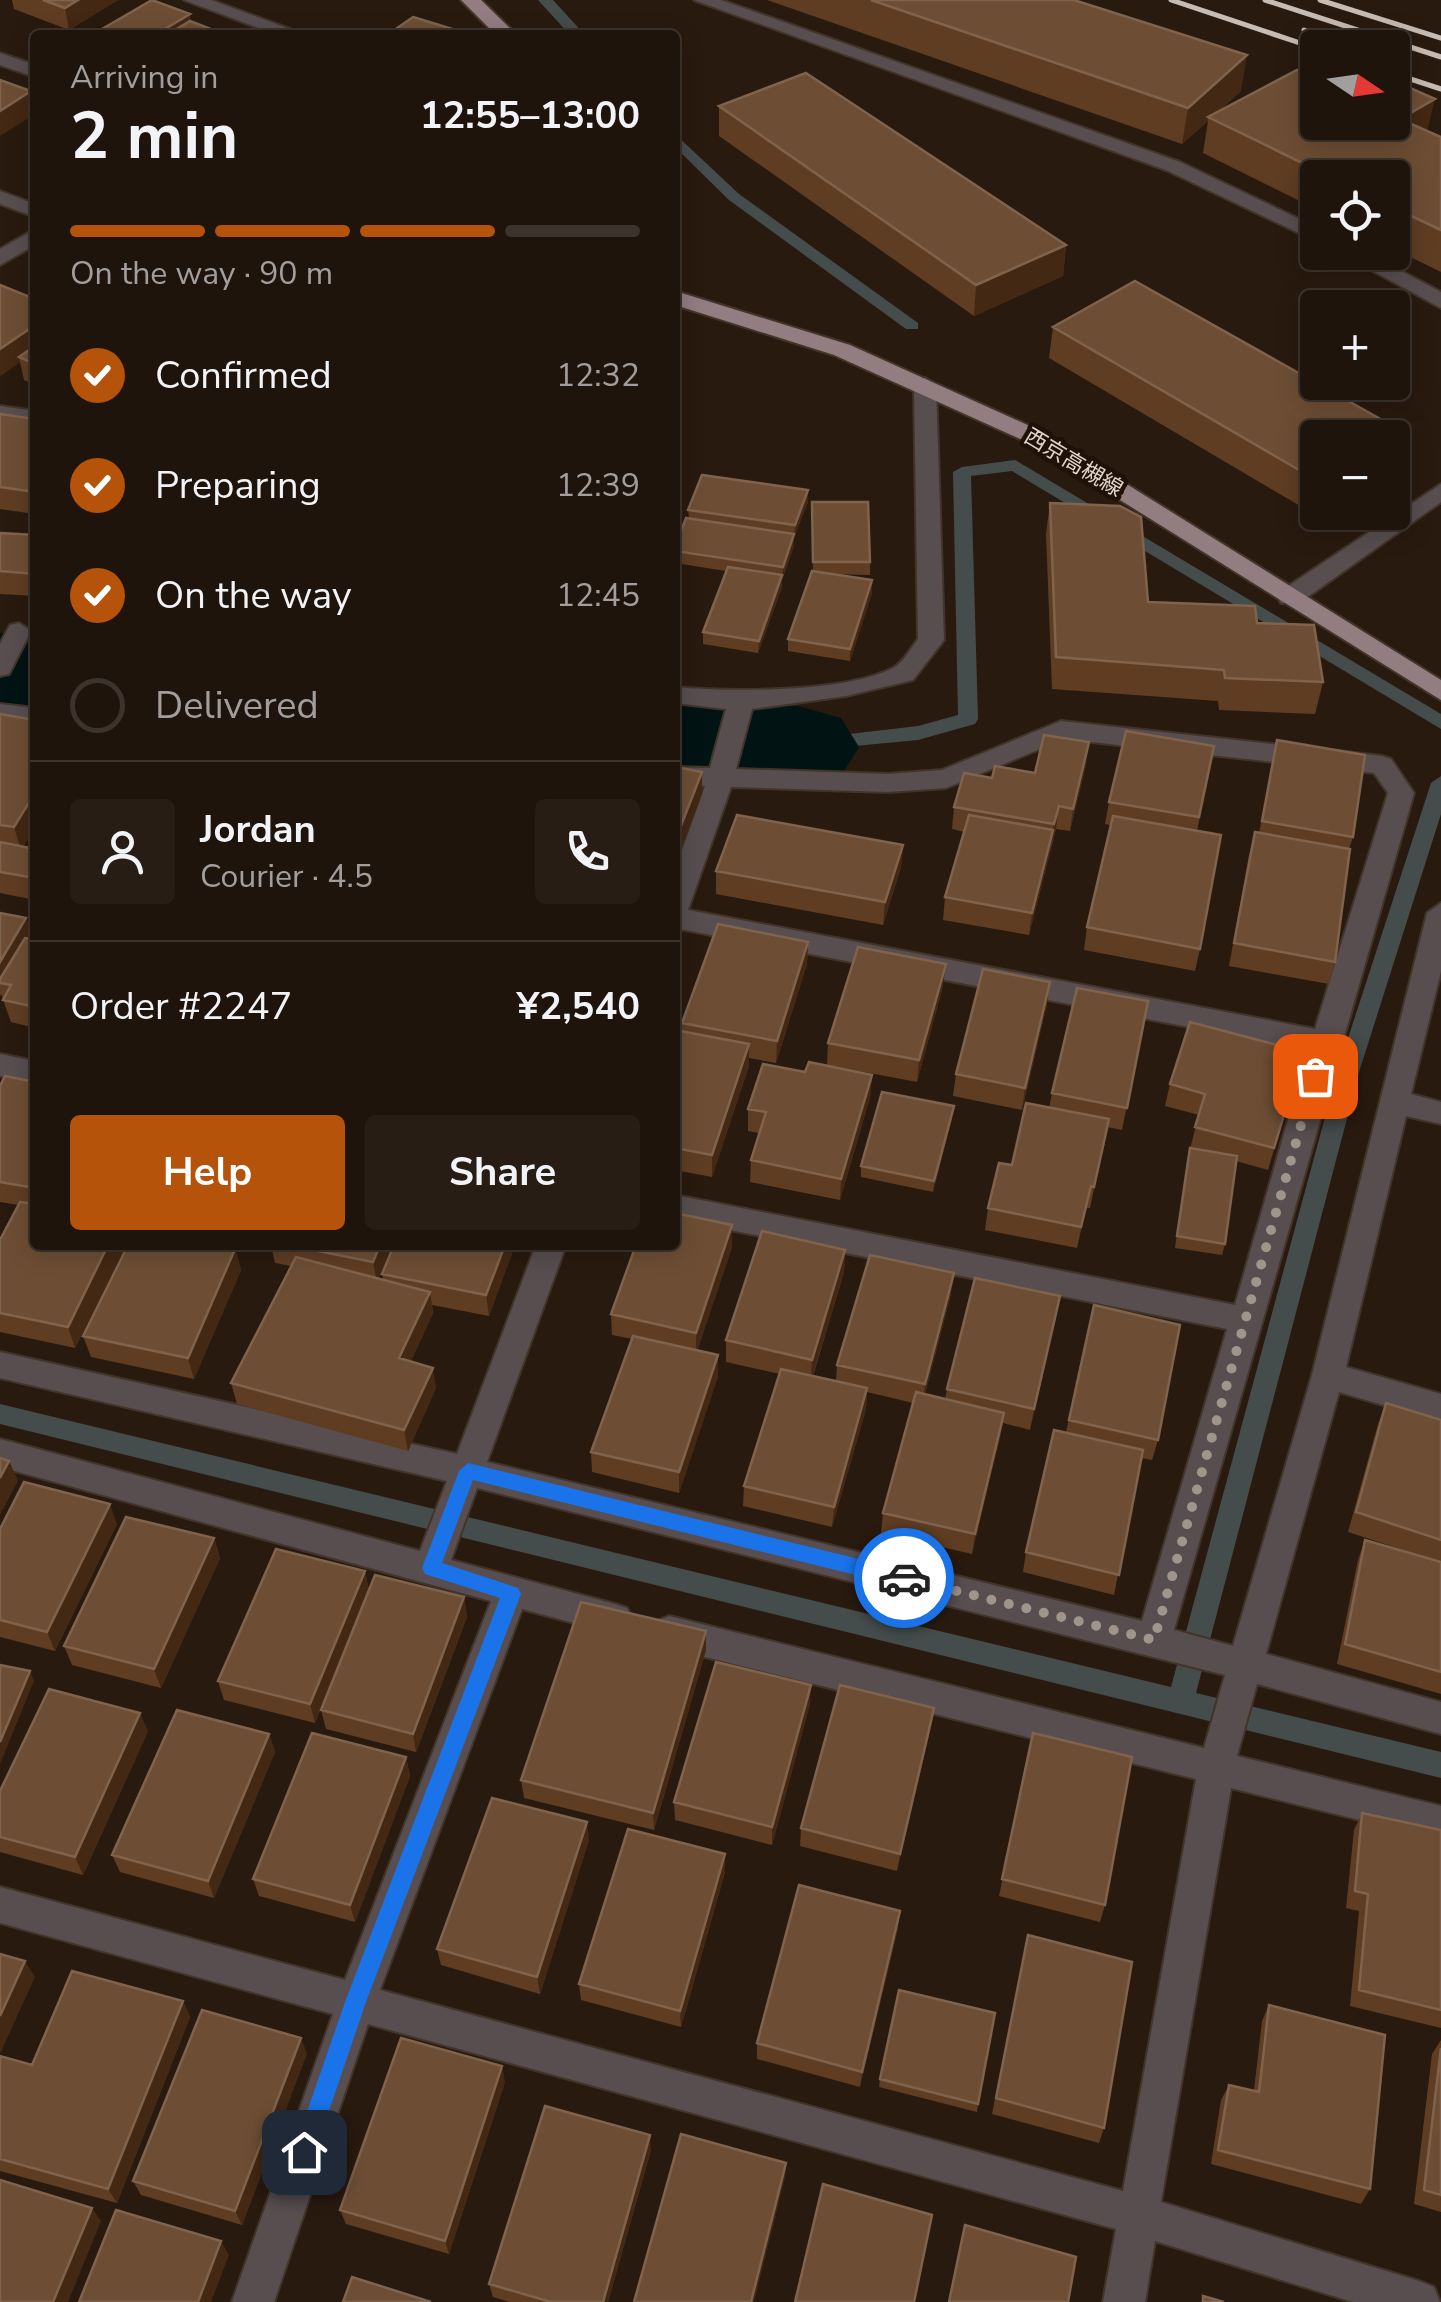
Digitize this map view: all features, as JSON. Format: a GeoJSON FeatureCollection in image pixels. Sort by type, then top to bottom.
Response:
{"type":"FeatureCollection","features":[{"type":"Feature","properties":{"kind":"main road"},"geometry":{"type":"LineString","coordinates":[[470,0],[502,30]]}},
{"type":"Feature","properties":{"kind":"main road","name":"西京高槻線"},"geometry":{"type":"LineString","coordinates":[[680,300],[842,350],[1035,436],[1441,692]]}},
{"type":"Feature","properties":{"kind":"street"},"geometry":{"type":"LineString","coordinates":[[193,0],[281,30]]}},
{"type":"Feature","properties":{"kind":"street"},"geometry":{"type":"LineString","coordinates":[[703,0],[1173,166],[1300,227]]}},
{"type":"Feature","properties":{"kind":"street"},"geometry":{"type":"LineString","coordinates":[[0,59],[30,70]]}},
{"type":"Feature","properties":{"kind":"street"},"geometry":{"type":"LineString","coordinates":[[0,197],[30,208]]}},
{"type":"Feature","properties":{"kind":"street"},"geometry":{"type":"LineString","coordinates":[[0,260],[30,239]]}},
{"type":"Feature","properties":{"kind":"street"},"geometry":{"type":"LineString","coordinates":[[1382,270],[1441,301]]}},
{"type":"Feature","properties":{"kind":"street"},"geometry":{"type":"LineString","coordinates":[[680,696],[740,702],[846,688],[904,674],[931,640],[925,385]]}},
{"type":"Feature","properties":{"kind":"street"},"geometry":{"type":"LineString","coordinates":[[0,413],[30,417]]}},
{"type":"Feature","properties":{"kind":"street"},"geometry":{"type":"LineString","coordinates":[[1290,597],[1441,491]]}},
{"type":"Feature","properties":{"kind":"street"},"geometry":{"type":"LineString","coordinates":[[0,668],[18,631]]}},
{"type":"Feature","properties":{"kind":"street"},"geometry":{"type":"LineString","coordinates":[[680,896],[720,780],[740,702]]}},
{"type":"Feature","properties":{"kind":"street"},"geometry":{"type":"LineString","coordinates":[[0,714],[30,716]]}},
{"type":"Feature","properties":{"kind":"street"},"geometry":{"type":"LineString","coordinates":[[680,776],[720,780],[946,779],[1061,730],[1382,765],[1401,792],[1246,1320],[1165,1643]]}},
{"type":"Feature","properties":{"kind":"street"},"geometry":{"type":"LineString","coordinates":[[1124,2302],[1232,1669],[1328,1376],[1441,913]]}},
{"type":"Feature","properties":{"kind":"street"},"geometry":{"type":"LineString","coordinates":[[680,919],[1325,1042]]}},
{"type":"Feature","properties":{"kind":"street"},"geometry":{"type":"LineString","coordinates":[[0,1065],[30,1071]]}},
{"type":"Feature","properties":{"kind":"street"},"geometry":{"type":"LineString","coordinates":[[1393,1101],[1441,1113]]}},
{"type":"Feature","properties":{"kind":"street"},"geometry":{"type":"LineString","coordinates":[[680,1208],[1246,1320]]}},
{"type":"Feature","properties":{"kind":"street"},"geometry":{"type":"LineString","coordinates":[[431,1568],[550,1250]]}},
{"type":"Feature","properties":{"kind":"street"},"geometry":{"type":"LineString","coordinates":[[0,1364],[468,1471],[1165,1643],[1232,1669],[1441,1718]]}},
{"type":"Feature","properties":{"kind":"street"},"geometry":{"type":"LineString","coordinates":[[1328,1376],[1441,1408]]}},
{"type":"Feature","properties":{"kind":"street"},"geometry":{"type":"LineString","coordinates":[[0,1453],[431,1568],[511,1594],[1220,1754],[1441,1822]]}},
{"type":"Feature","properties":{"kind":"street"},"geometry":{"type":"LineString","coordinates":[[253,2302],[356,2002],[511,1594]]}},
{"type":"Feature","properties":{"kind":"street"},"geometry":{"type":"LineString","coordinates":[[0,1905],[1137,2215],[1418,2302]]}},
{"type":"Feature","properties":{"kind":"building"},"geometry":{"type":"Polygon","coordinates":[[[43,0],[78,0],[65,8],[43,0]]]}},
{"type":"Feature","properties":{"kind":"building"},"geometry":{"type":"Polygon","coordinates":[[[152,0],[190,14],[163,30],[100,30],[152,0]]]}},
{"type":"Feature","properties":{"kind":"building"},"geometry":{"type":"Polygon","coordinates":[[[871,0],[1074,0],[1247,55],[1188,108],[871,0]]]}},
{"type":"Feature","properties":{"kind":"building"},"geometry":{"type":"Polygon","coordinates":[[[413,17],[456,30],[394,30],[413,17]]]}},
{"type":"Feature","properties":{"kind":"building"},"geometry":{"type":"Polygon","coordinates":[[[190,21],[213,30],[175,30],[190,21]]]}},
{"type":"Feature","properties":{"kind":"building"},"geometry":{"type":"Polygon","coordinates":[[[1297,70],[1300,140],[1410,140],[1410,123],[1441,137],[1441,230],[1410,215],[1410,160],[1300,162],[1208,117],[1297,70]]]}},
{"type":"Feature","properties":{"kind":"building"},"geometry":{"type":"Polygon","coordinates":[[[806,73],[1066,245],[976,285],[719,106],[806,73]]]}},
{"type":"Feature","properties":{"kind":"building"},"geometry":{"type":"Polygon","coordinates":[[[0,80],[30,91],[30,92],[0,111],[0,80]]]}},
{"type":"Feature","properties":{"kind":"building"},"geometry":{"type":"Polygon","coordinates":[[[1410,88],[1435,99],[1410,113],[1410,88]]]}},
{"type":"Feature","properties":{"kind":"building"},"geometry":{"type":"Polygon","coordinates":[[[1135,281],[1300,374],[1300,400],[1347,400],[1382,420],[1300,420],[1300,471],[1053,327],[1135,281]]]}},
{"type":"Feature","properties":{"kind":"building"},"geometry":{"type":"Polygon","coordinates":[[[0,285],[30,297],[30,328],[0,349],[0,285]]]}},
{"type":"Feature","properties":{"kind":"building"},"geometry":{"type":"Polygon","coordinates":[[[30,349],[30,362],[19,357],[30,349]]]}},
{"type":"Feature","properties":{"kind":"building"},"geometry":{"type":"Polygon","coordinates":[[[0,414],[30,418],[30,491],[0,487],[0,414]]]}},
{"type":"Feature","properties":{"kind":"building"},"geometry":{"type":"Polygon","coordinates":[[[702,475],[808,490],[795,525],[688,510],[702,475]]]}},
{"type":"Feature","properties":{"kind":"building"},"geometry":{"type":"Polygon","coordinates":[[[812,502],[868,502],[870,562],[813,562],[812,502]]]}},
{"type":"Feature","properties":{"kind":"building"},"geometry":{"type":"Polygon","coordinates":[[[1050,503],[1120,506],[1141,517],[1148,602],[1255,606],[1257,623],[1314,625],[1323,682],[1225,678],[1224,670],[1056,657],[1050,503]]]}},
{"type":"Feature","properties":{"kind":"building"},"geometry":{"type":"Polygon","coordinates":[[[686,518],[794,534],[783,567],[680,552],[680,534],[686,518]]]}},
{"type":"Feature","properties":{"kind":"building"},"geometry":{"type":"Polygon","coordinates":[[[0,533],[30,535],[30,574],[0,571],[0,533]]]}},
{"type":"Feature","properties":{"kind":"building"},"geometry":{"type":"Polygon","coordinates":[[[728,567],[782,575],[759,641],[703,632],[728,567]]]}},
{"type":"Feature","properties":{"kind":"building"},"geometry":{"type":"Polygon","coordinates":[[[812,571],[872,580],[850,649],[788,639],[812,571]]]}},
{"type":"Feature","properties":{"kind":"building"},"geometry":{"type":"Polygon","coordinates":[[[0,714],[30,719],[30,801],[14,827],[0,825],[0,714]]]}},
{"type":"Feature","properties":{"kind":"building"},"geometry":{"type":"Polygon","coordinates":[[[1126,731],[1214,746],[1199,817],[1109,802],[1126,731]]]}},
{"type":"Feature","properties":{"kind":"building"},"geometry":{"type":"Polygon","coordinates":[[[1044,735],[1089,742],[1073,809],[1059,806],[1054,824],[954,807],[964,773],[992,778],[995,766],[1035,773],[1044,735]]]}},
{"type":"Feature","properties":{"kind":"building"},"geometry":{"type":"Polygon","coordinates":[[[1277,740],[1365,755],[1353,837],[1262,821],[1277,740]]]}},
{"type":"Feature","properties":{"kind":"building"},"geometry":{"type":"Polygon","coordinates":[[[680,768],[702,772],[680,828],[680,768]]]}},
{"type":"Feature","properties":{"kind":"building"},"geometry":{"type":"Polygon","coordinates":[[[737,815],[903,845],[885,902],[716,871],[737,815]]]}},
{"type":"Feature","properties":{"kind":"building"},"geometry":{"type":"Polygon","coordinates":[[[969,815],[1053,830],[1032,913],[945,897],[969,815]]]}},
{"type":"Feature","properties":{"kind":"building"},"geometry":{"type":"Polygon","coordinates":[[[1113,816],[1221,835],[1200,949],[1087,927],[1113,816]]]}},
{"type":"Feature","properties":{"kind":"building"},"geometry":{"type":"Polygon","coordinates":[[[1255,832],[1350,849],[1335,962],[1234,943],[1255,832]]]}},
{"type":"Feature","properties":{"kind":"building"},"geometry":{"type":"Polygon","coordinates":[[[0,842],[30,848],[30,877],[0,872],[0,842]]]}},
{"type":"Feature","properties":{"kind":"building"},"geometry":{"type":"Polygon","coordinates":[[[0,913],[26,918],[0,962],[0,913]]]}},
{"type":"Feature","properties":{"kind":"building"},"geometry":{"type":"Polygon","coordinates":[[[718,924],[808,942],[777,1041],[682,1023],[718,924]]]}},
{"type":"Feature","properties":{"kind":"building"},"geometry":{"type":"Polygon","coordinates":[[[25,938],[30,939],[30,1006],[3,1000],[11,985],[0,983],[25,938]]]}},
{"type":"Feature","properties":{"kind":"building"},"geometry":{"type":"Polygon","coordinates":[[[858,947],[946,964],[919,1060],[828,1043],[858,947]]]}},
{"type":"Feature","properties":{"kind":"building"},"geometry":{"type":"Polygon","coordinates":[[[983,969],[1050,982],[1025,1088],[956,1074],[983,969]]]}},
{"type":"Feature","properties":{"kind":"building"},"geometry":{"type":"Polygon","coordinates":[[[1077,988],[1148,1001],[1127,1108],[1052,1093],[1077,988]]]}},
{"type":"Feature","properties":{"kind":"building"},"geometry":{"type":"Polygon","coordinates":[[[1190,1022],[1281,1046],[1274,1069],[1296,1075],[1274,1148],[1195,1127],[1205,1094],[1170,1084],[1190,1022]]]}},
{"type":"Feature","properties":{"kind":"building"},"geometry":{"type":"Polygon","coordinates":[[[680,1031],[749,1044],[712,1155],[680,1149],[680,1031]]]}},
{"type":"Feature","properties":{"kind":"building"},"geometry":{"type":"Polygon","coordinates":[[[809,1062],[872,1075],[841,1179],[751,1160],[766,1112],[748,1109],[763,1064],[805,1072],[809,1062]]]}},
{"type":"Feature","properties":{"kind":"building"},"geometry":{"type":"Polygon","coordinates":[[[5,1076],[30,1081],[30,1187],[0,1182],[0,1086],[5,1076]]]}},
{"type":"Feature","properties":{"kind":"building"},"geometry":{"type":"Polygon","coordinates":[[[882,1092],[954,1106],[934,1181],[861,1166],[882,1092]]]}},
{"type":"Feature","properties":{"kind":"building"},"geometry":{"type":"Polygon","coordinates":[[[1026,1103],[1109,1119],[1081,1227],[988,1208],[999,1163],[1012,1165],[1026,1103]]]}},
{"type":"Feature","properties":{"kind":"building"},"geometry":{"type":"Polygon","coordinates":[[[1190,1148],[1237,1156],[1225,1244],[1177,1236],[1190,1148]]]}},
{"type":"Feature","properties":{"kind":"building"},"geometry":{"type":"Polygon","coordinates":[[[20,1202],[30,1203],[30,1250],[106,1250],[68,1327],[0,1313],[0,1240],[20,1202]]]}},
{"type":"Feature","properties":{"kind":"building"},"geometry":{"type":"Polygon","coordinates":[[[680,1214],[732,1225],[696,1333],[611,1314],[634,1250],[680,1250],[680,1214]]]}},
{"type":"Feature","properties":{"kind":"building"},"geometry":{"type":"Polygon","coordinates":[[[762,1231],[845,1250],[812,1360],[726,1340],[762,1231]]]}},
{"type":"Feature","properties":{"kind":"building"},"geometry":{"type":"Polygon","coordinates":[[[126,1250],[235,1250],[188,1358],[83,1336],[126,1250]]]}},
{"type":"Feature","properties":{"kind":"building"},"geometry":{"type":"Polygon","coordinates":[[[313,1250],[378,1250],[373,1262],[313,1250]]]}},
{"type":"Feature","properties":{"kind":"building"},"geometry":{"type":"Polygon","coordinates":[[[392,1250],[503,1250],[486,1295],[382,1274],[392,1250]]]}},
{"type":"Feature","properties":{"kind":"building"},"geometry":{"type":"Polygon","coordinates":[[[870,1255],[954,1273],[925,1384],[837,1365],[870,1255]]]}},
{"type":"Feature","properties":{"kind":"building"},"geometry":{"type":"Polygon","coordinates":[[[296,1257],[430,1292],[399,1358],[433,1368],[404,1430],[231,1383],[296,1257]]]}},
{"type":"Feature","properties":{"kind":"building"},"geometry":{"type":"Polygon","coordinates":[[[975,1278],[1060,1296],[1034,1409],[947,1389],[975,1278]]]}},
{"type":"Feature","properties":{"kind":"building"},"geometry":{"type":"Polygon","coordinates":[[[1094,1305],[1180,1325],[1158,1440],[1069,1420],[1094,1305]]]}},
{"type":"Feature","properties":{"kind":"building"},"geometry":{"type":"Polygon","coordinates":[[[633,1336],[718,1355],[679,1472],[591,1452],[633,1336]]]}},
{"type":"Feature","properties":{"kind":"building"},"geometry":{"type":"Polygon","coordinates":[[[781,1369],[867,1388],[834,1507],[744,1486],[781,1369]]]}},
{"type":"Feature","properties":{"kind":"building"},"geometry":{"type":"Polygon","coordinates":[[[916,1392],[1004,1413],[975,1534],[883,1513],[916,1392]]]}},
{"type":"Feature","properties":{"kind":"building"},"geometry":{"type":"Polygon","coordinates":[[[1386,1403],[1441,1420],[1441,1540],[1356,1512],[1386,1403]]]}},
{"type":"Feature","properties":{"kind":"building"},"geometry":{"type":"Polygon","coordinates":[[[1054,1430],[1143,1450],[1119,1575],[1026,1552],[1054,1430]]]}},
{"type":"Feature","properties":{"kind":"building"},"geometry":{"type":"Polygon","coordinates":[[[0,1458],[9,1461],[0,1478],[0,1458]]]}},
{"type":"Feature","properties":{"kind":"building"},"geometry":{"type":"Polygon","coordinates":[[[24,1482],[110,1504],[47,1632],[0,1620],[0,1529],[24,1482]]]}},
{"type":"Feature","properties":{"kind":"building"},"geometry":{"type":"Polygon","coordinates":[[[126,1517],[214,1538],[154,1669],[64,1646],[126,1517]]]}},
{"type":"Feature","properties":{"kind":"building"},"geometry":{"type":"Polygon","coordinates":[[[1365,1540],[1441,1562],[1441,1672],[1345,1644],[1365,1540]]]}},
{"type":"Feature","properties":{"kind":"building"},"geometry":{"type":"Polygon","coordinates":[[[276,1549],[365,1571],[310,1704],[218,1681],[276,1549]]]}},
{"type":"Feature","properties":{"kind":"building"},"geometry":{"type":"Polygon","coordinates":[[[375,1575],[464,1597],[413,1734],[321,1710],[375,1575]]]}},
{"type":"Feature","properties":{"kind":"building"},"geometry":{"type":"Polygon","coordinates":[[[581,1602],[706,1631],[653,1813],[521,1780],[581,1602]]]}},
{"type":"Feature","properties":{"kind":"building"},"geometry":{"type":"Polygon","coordinates":[[[716,1662],[811,1685],[772,1827],[674,1802],[716,1662]]]}},
{"type":"Feature","properties":{"kind":"building"},"geometry":{"type":"Polygon","coordinates":[[[0,1665],[30,1671],[0,1742],[0,1665]]]}},
{"type":"Feature","properties":{"kind":"building"},"geometry":{"type":"Polygon","coordinates":[[[840,1685],[934,1708],[900,1854],[801,1828],[840,1685]]]}},
{"type":"Feature","properties":{"kind":"building"},"geometry":{"type":"Polygon","coordinates":[[[49,1689],[140,1713],[75,1857],[0,1837],[0,1791],[49,1689]]]}},
{"type":"Feature","properties":{"kind":"building"},"geometry":{"type":"Polygon","coordinates":[[[177,1710],[269,1734],[208,1881],[112,1855],[177,1710]]]}},
{"type":"Feature","properties":{"kind":"building"},"geometry":{"type":"Polygon","coordinates":[[[312,1733],[406,1757],[350,1905],[253,1879],[312,1733]]]}},
{"type":"Feature","properties":{"kind":"building"},"geometry":{"type":"Polygon","coordinates":[[[1033,1733],[1132,1757],[1105,1905],[1002,1879],[1033,1733]]]}},
{"type":"Feature","properties":{"kind":"building"},"geometry":{"type":"Polygon","coordinates":[[[492,1798],[587,1822],[537,1977],[437,1949],[492,1798]]]}},
{"type":"Feature","properties":{"kind":"building"},"geometry":{"type":"Polygon","coordinates":[[[1362,1813],[1441,1830],[1441,2010],[1359,1990],[1368,1894],[1355,1891],[1362,1813]]]}},
{"type":"Feature","properties":{"kind":"building"},"geometry":{"type":"Polygon","coordinates":[[[628,1829],[725,1854],[680,2011],[579,1984],[628,1829]]]}},
{"type":"Feature","properties":{"kind":"building"},"geometry":{"type":"Polygon","coordinates":[[[799,1885],[900,1911],[862,2072],[757,2043],[799,1885]]]}},
{"type":"Feature","properties":{"kind":"building"},"geometry":{"type":"Polygon","coordinates":[[[1028,1935],[1132,1962],[1104,2128],[996,2098],[1028,1935]]]}},
{"type":"Feature","properties":{"kind":"building"},"geometry":{"type":"Polygon","coordinates":[[[0,1954],[25,1961],[0,2016],[0,1954]]]}},
{"type":"Feature","properties":{"kind":"building"},"geometry":{"type":"Polygon","coordinates":[[[72,1971],[183,2001],[108,2189],[0,2159],[0,2056],[32,2065],[72,1971]]]}},
{"type":"Feature","properties":{"kind":"building"},"geometry":{"type":"Polygon","coordinates":[[[899,1990],[995,2013],[978,2104],[880,2079],[899,1990]]]}},
{"type":"Feature","properties":{"kind":"building"},"geometry":{"type":"Polygon","coordinates":[[[1269,2005],[1385,2035],[1370,2189],[1218,2150],[1229,2085],[1259,2092],[1269,2005]]]}},
{"type":"Feature","properties":{"kind":"building"},"geometry":{"type":"Polygon","coordinates":[[[202,2010],[301,2038],[235,2211],[133,2181],[202,2010]]]}},
{"type":"Feature","properties":{"kind":"building"},"geometry":{"type":"Polygon","coordinates":[[[401,2038],[502,2066],[445,2241],[340,2210],[401,2038]]]}},
{"type":"Feature","properties":{"kind":"building"},"geometry":{"type":"Polygon","coordinates":[[[1441,2048],[1441,2195],[1424,2190],[1441,2048]]]}},
{"type":"Feature","properties":{"kind":"building"},"geometry":{"type":"Polygon","coordinates":[[[545,2106],[650,2135],[603,2302],[551,2302],[489,2284],[545,2106]]]}},
{"type":"Feature","properties":{"kind":"building"},"geometry":{"type":"Polygon","coordinates":[[[681,2134],[786,2163],[751,2302],[634,2302],[681,2134]]]}},
{"type":"Feature","properties":{"kind":"building"},"geometry":{"type":"Polygon","coordinates":[[[0,2180],[92,2208],[53,2302],[0,2302],[0,2180]]]}},
{"type":"Feature","properties":{"kind":"building"},"geometry":{"type":"Polygon","coordinates":[[[823,2184],[932,2215],[914,2302],[795,2302],[823,2184]]]}},
{"type":"Feature","properties":{"kind":"building"},"geometry":{"type":"Polygon","coordinates":[[[116,2210],[221,2241],[198,2302],[79,2302],[116,2210]]]}},
{"type":"Feature","properties":{"kind":"building"},"geometry":{"type":"Polygon","coordinates":[[[965,2225],[1076,2257],[1068,2302],[949,2302],[965,2225]]]}},
{"type":"Feature","properties":{"kind":"building"},"geometry":{"type":"Polygon","coordinates":[[[352,2277],[431,2302],[343,2302],[352,2277]]]}},
{"type":"Feature","properties":{"kind":"building"},"geometry":{"type":"Polygon","coordinates":[[[1203,2296],[1224,2302],[1203,2302],[1203,2296]]]}},
{"type":"Feature","properties":{"kind":"waterway"},"geometry":{"type":"LineString","coordinates":[[545,0],[573,30]]}},
{"type":"Feature","properties":{"kind":"waterway"},"geometry":{"type":"LineString","coordinates":[[680,144],[734,197],[912,326]]}},
{"type":"Feature","properties":{"kind":"waterway"},"geometry":{"type":"LineString","coordinates":[[798,747],[918,733],[968,719],[962,472],[1015,465],[1441,723]]}},
{"type":"Feature","properties":{"kind":"waterway"},"geometry":{"type":"LineString","coordinates":[[0,672],[30,674]]}},
{"type":"Feature","properties":{"kind":"waterway"},"geometry":{"type":"LineString","coordinates":[[680,739],[798,747]]}},
{"type":"Feature","properties":{"kind":"waterway"},"geometry":{"type":"LineString","coordinates":[[1180,1702],[1349,1069],[1441,783]]}},
{"type":"Feature","properties":{"kind":"waterway"},"geometry":{"type":"LineString","coordinates":[[0,1414],[1180,1702]]}},
{"type":"Feature","properties":{"kind":"waterway"},"geometry":{"type":"LineString","coordinates":[[1180,1702],[1441,1765]]}},
{"type":"Feature","properties":{"kind":"railway"},"geometry":{"type":"LineString","coordinates":[[1171,0],[1300,43]]}},
{"type":"Feature","properties":{"kind":"railway"},"geometry":{"type":"LineString","coordinates":[[1265,0],[1441,57]]}},
{"type":"Feature","properties":{"kind":"railway"},"geometry":{"type":"LineString","coordinates":[[1320,0],[1441,38]]}},
{"type":"Feature","properties":{"kind":"railway"},"geometry":{"type":"LineString","coordinates":[[1410,79],[1441,89]]}},
{"type":"Feature","properties":{"kind":"way so far"},"geometry":{"type":"LineString","coordinates":[[904,1578],[1154,1640],[1315,1076]]}},
{"type":"Feature","properties":{"kind":"route"},"geometry":{"type":"LineString","coordinates":[[304,2152],[356,2002],[511,1594],[431,1568],[468,1471],[904,1578]]}}]}
